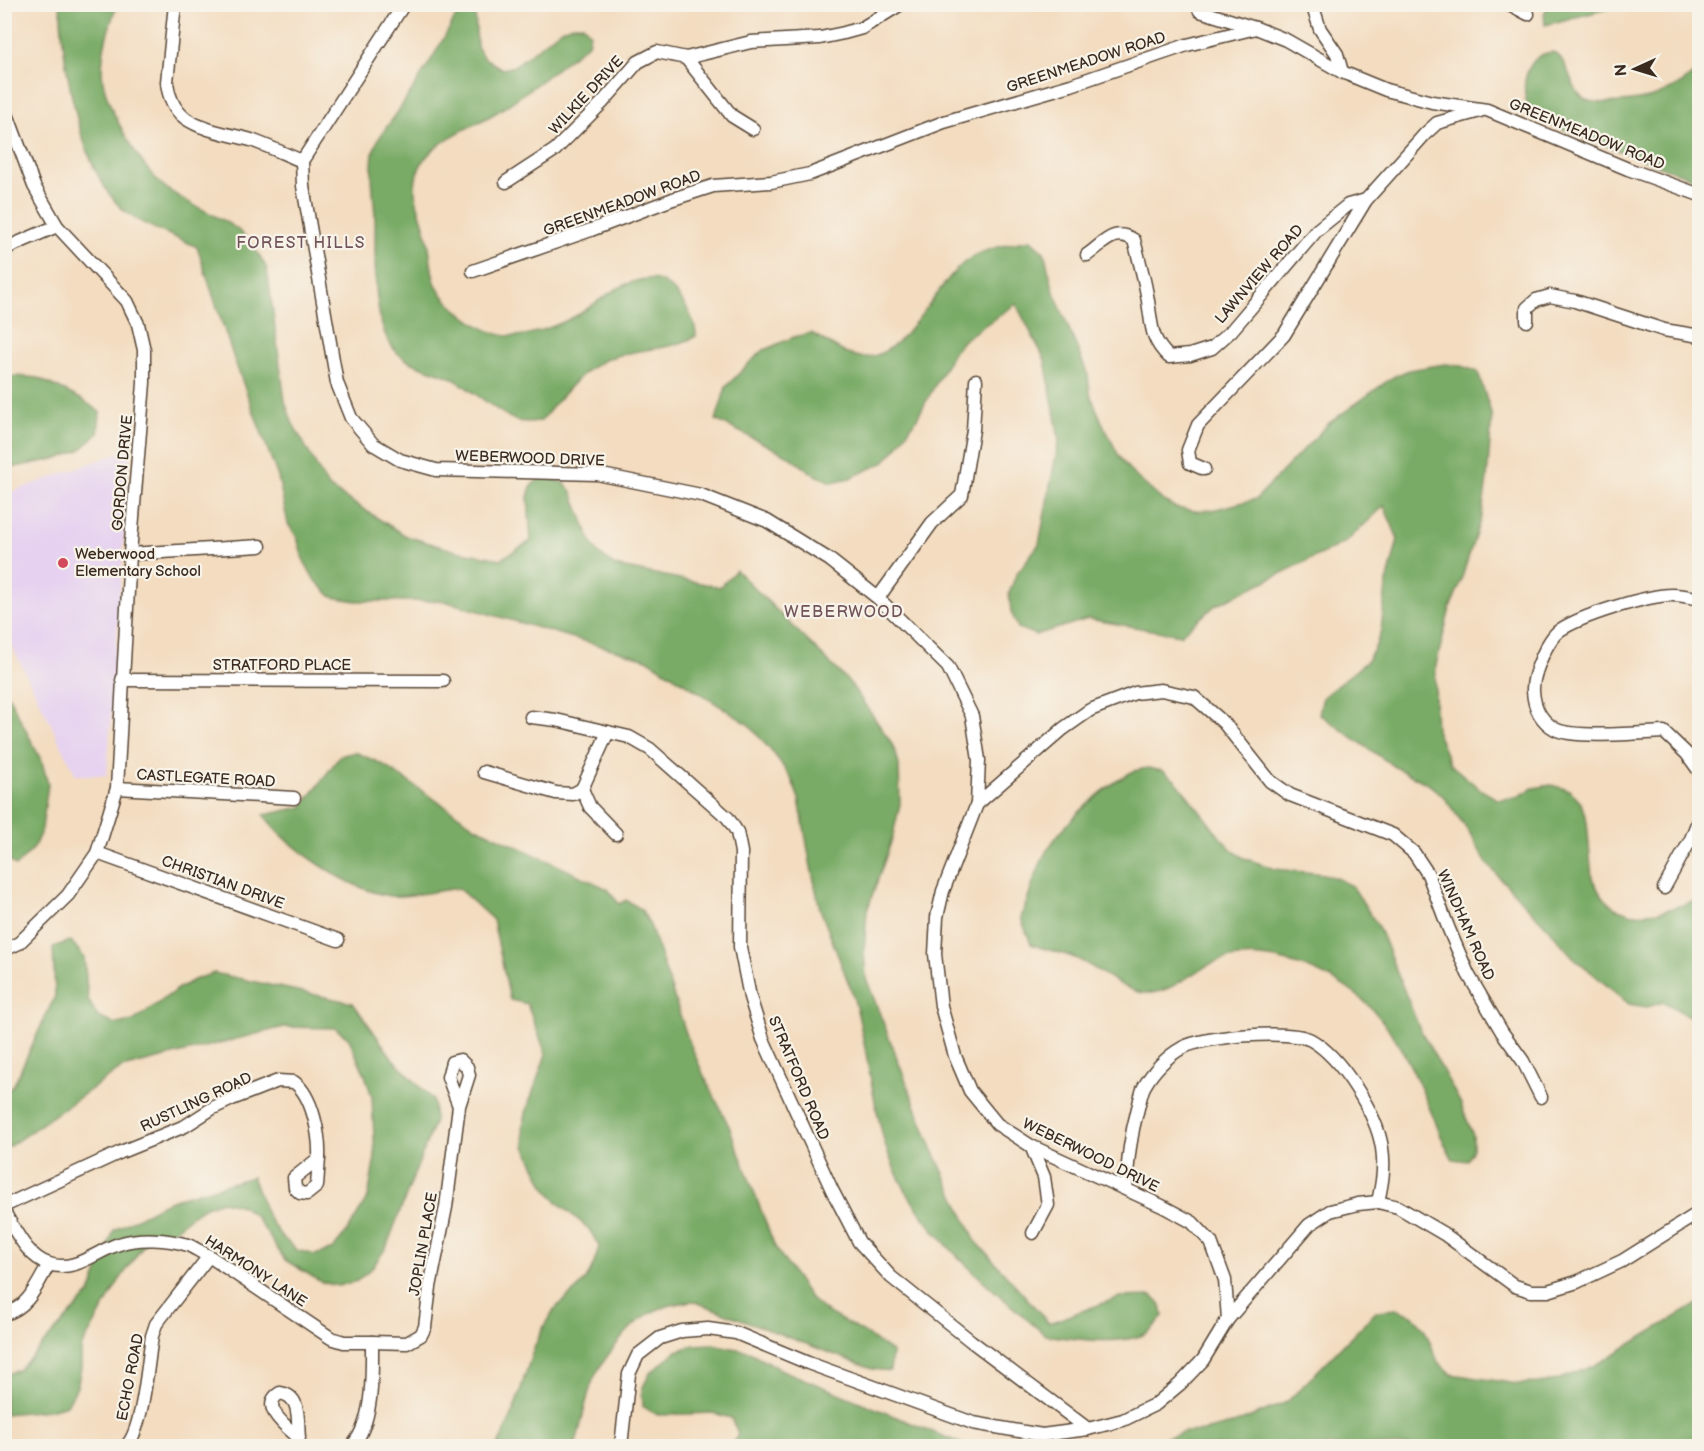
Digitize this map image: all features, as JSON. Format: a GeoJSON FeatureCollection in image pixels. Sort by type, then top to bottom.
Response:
{"type":"FeatureCollection","features":[{"type":"Feature","properties":{"kind":"street"},"geometry":{"type":"LineString","coordinates":[[175,4],[167,82],[168,93],[184,118],[208,128],[254,141],[302,161],[404,4]]}},
{"type":"Feature","properties":{"kind":"street","name":"WILKIE DRIVE"},"geometry":{"type":"LineString","coordinates":[[506,182],[555,150],[602,104],[638,62],[657,52],[686,58],[752,42],[820,38],[862,28],[901,4]]}},
{"type":"Feature","properties":{"kind":"street"},"geometry":{"type":"LineString","coordinates":[[1196,4],[1200,11],[1256,28]]}},
{"type":"Feature","properties":{"kind":"street"},"geometry":{"type":"LineString","coordinates":[[1312,4],[1320,29],[1337,54],[1342,72]]}},
{"type":"Feature","properties":{"kind":"street"},"geometry":{"type":"LineString","coordinates":[[1509,4],[1528,14]]}},
{"type":"Feature","properties":{"kind":"street","name":"GREENMEADOW ROAD"},"geometry":{"type":"LineString","coordinates":[[473,271],[713,186],[771,182],[810,174],[944,122],[1071,85],[1186,45],[1256,28],[1286,40],[1342,72],[1386,90],[1423,100],[1487,110],[1628,169],[1700,195]]}},
{"type":"Feature","properties":{"kind":"street"},"geometry":{"type":"LineString","coordinates":[[686,58],[732,117],[753,129]]}},
{"type":"Feature","properties":{"kind":"street","name":"GORDON DRIVE"},"geometry":{"type":"LineString","coordinates":[[4,106],[34,186],[57,226],[127,301],[138,324],[144,350],[144,384],[130,554],[117,788],[97,853],[68,895],[19,943],[4,950]]}},
{"type":"Feature","properties":{"kind":"street","name":"LAWNVIEW ROAD"},"geometry":{"type":"LineString","coordinates":[[1204,469],[1190,463],[1188,450],[1198,425],[1284,335],[1366,200],[1437,123],[1487,110]]}},
{"type":"Feature","properties":{"kind":"street","name":"WEBERWOOD DRIVE"},"geometry":{"type":"LineString","coordinates":[[302,161],[303,186],[337,384],[351,418],[373,444],[400,460],[436,470],[597,474],[701,495],[767,522],[830,560],[878,598],[948,667],[972,716],[979,760],[977,804],[943,891],[937,917],[935,954],[941,1006],[955,1056],[970,1091],[997,1124],[1031,1146],[1192,1222],[1211,1242],[1225,1280],[1228,1319]]}},
{"type":"Feature","properties":{"kind":"street","name":"LAWNVIEW ROAD"},"geometry":{"type":"LineString","coordinates":[[1087,255],[1115,234],[1125,234],[1134,240],[1149,301],[1150,327],[1161,349],[1169,357],[1190,356],[1212,348],[1232,331],[1317,230],[1348,205],[1366,200]]}},
{"type":"Feature","properties":{"kind":"street"},"geometry":{"type":"LineString","coordinates":[[4,249],[57,226]]}},
{"type":"Feature","properties":{"kind":"street"},"geometry":{"type":"LineString","coordinates":[[1527,321],[1527,308],[1536,300],[1550,296],[1575,301],[1664,330],[1700,336]]}},
{"type":"Feature","properties":{"kind":"street"},"geometry":{"type":"LineString","coordinates":[[878,598],[932,523],[962,495],[973,430],[976,380]]}},
{"type":"Feature","properties":{"kind":"street"},"geometry":{"type":"LineString","coordinates":[[130,554],[260,546]]}},
{"type":"Feature","properties":{"kind":"street"},"geometry":{"type":"LineString","coordinates":[[1700,598],[1672,595],[1631,602],[1558,631],[1542,656],[1532,684],[1533,698],[1540,717],[1556,730],[1574,733],[1664,732],[1687,754],[1700,772]]}},
{"type":"Feature","properties":{"kind":"street","name":"STRATFORD PLACE"},"geometry":{"type":"LineString","coordinates":[[122,680],[443,681]]}},
{"type":"Feature","properties":{"kind":"street","name":"WINDHAM ROAD"},"geometry":{"type":"LineString","coordinates":[[977,804],[1063,729],[1090,710],[1135,693],[1161,690],[1194,697],[1224,723],[1253,762],[1276,786],[1290,795],[1393,835],[1414,853],[1428,874],[1468,974],[1502,1032],[1523,1061],[1540,1096]]}},
{"type":"Feature","properties":{"kind":"street","name":"STRATFORD ROAD"},"geometry":{"type":"LineString","coordinates":[[531,717],[556,720],[629,737],[650,749],[728,818],[737,832],[741,852],[740,947],[750,997],[763,1039],[832,1190],[859,1242],[891,1276],[971,1341],[1088,1429]]}},
{"type":"Feature","properties":{"kind":"street"},"geometry":{"type":"LineString","coordinates":[[484,772],[556,793],[573,794],[582,789],[608,732]]}},
{"type":"Feature","properties":{"kind":"street","name":"CASTLEGATE ROAD"},"geometry":{"type":"LineString","coordinates":[[117,788],[294,798]]}},
{"type":"Feature","properties":{"kind":"street"},"geometry":{"type":"LineString","coordinates":[[582,789],[590,807],[616,834]]}},
{"type":"Feature","properties":{"kind":"street"},"geometry":{"type":"LineString","coordinates":[[1664,888],[1700,816]]}},
{"type":"Feature","properties":{"kind":"street","name":"CHRISTIAN DRIVE"},"geometry":{"type":"LineString","coordinates":[[97,853],[338,939]]}},
{"type":"Feature","properties":{"kind":"street"},"geometry":{"type":"LineString","coordinates":[[1126,1189],[1130,1136],[1144,1087],[1163,1062],[1183,1047],[1212,1040],[1278,1033],[1309,1039],[1326,1050],[1344,1071],[1367,1107],[1382,1146],[1383,1178],[1378,1202]]}},
{"type":"Feature","properties":{"kind":"street","name":"RUSTLING ROAD"},"geometry":{"type":"LineString","coordinates":[[4,1206],[120,1152],[185,1126],[232,1099],[278,1081],[294,1082],[304,1093],[320,1142],[320,1158]]}},
{"type":"Feature","properties":{"kind":"street","name":"JOPLIN PLACE"},"geometry":{"type":"LineString","coordinates":[[372,1342],[407,1342],[421,1335],[425,1327],[430,1287],[446,1207],[459,1106]]}},
{"type":"Feature","properties":{"kind":"street"},"geometry":{"type":"LineString","coordinates":[[1031,1146],[1044,1177],[1048,1205],[1033,1233]]}},
{"type":"Feature","properties":{"kind":"street"},"geometry":{"type":"LineString","coordinates":[[621,1446],[629,1374],[638,1355],[660,1338],[682,1331],[708,1329],[736,1334],[808,1363],[973,1423],[1042,1435],[1088,1429],[1123,1420],[1156,1404],[1180,1384],[1203,1360],[1228,1319],[1309,1225],[1330,1211],[1378,1202],[1398,1207],[1444,1234],[1515,1286],[1531,1291],[1548,1291],[1577,1282],[1622,1261],[1700,1212]]}},
{"type":"Feature","properties":{"kind":"street"},"geometry":{"type":"LineString","coordinates":[[4,1212],[27,1248],[49,1264],[31,1296],[13,1312],[4,1314]]}},
{"type":"Feature","properties":{"kind":"street","name":"HARMONY LANE"},"geometry":{"type":"LineString","coordinates":[[49,1264],[64,1267],[78,1264],[119,1244],[133,1241],[170,1242],[189,1246],[209,1256],[331,1338],[344,1342],[372,1342]]}},
{"type":"Feature","properties":{"kind":"street","name":"ECHO ROAD"},"geometry":{"type":"LineString","coordinates":[[131,1445],[138,1421],[156,1324],[209,1256]]}},
{"type":"Feature","properties":{"kind":"street"},"geometry":{"type":"LineString","coordinates":[[352,1446],[361,1433],[366,1419],[372,1373],[372,1342]]}},
{"type":"Feature","properties":{"kind":"shaded area","name":"Weberwood Elementary School"},"geometry":{"type":"Polygon","coordinates":[[[130,449],[107,775],[76,775],[5,632],[5,494],[130,449]]]}},
{"type":"Feature","properties":{"kind":"green space"},"geometry":{"type":"Polygon","coordinates":[[[1548,4],[1623,5],[1545,25],[1544,14],[1548,4]]]}},
{"type":"Feature","properties":{"kind":"green space"},"geometry":{"type":"Polygon","coordinates":[[[60,5],[117,5],[105,46],[102,72],[109,101],[124,134],[155,178],[182,198],[237,229],[250,242],[264,263],[267,269],[285,401],[292,422],[328,487],[406,536],[456,551],[501,559],[531,541],[528,497],[531,486],[539,479],[552,479],[564,483],[572,492],[591,542],[598,553],[615,566],[720,587],[736,570],[850,683],[891,742],[899,765],[900,804],[892,839],[867,911],[864,951],[866,978],[931,1146],[975,1240],[1049,1323],[1120,1297],[1152,1296],[1161,1305],[1163,1316],[1147,1333],[1137,1337],[1111,1340],[1083,1340],[1045,1335],[951,1250],[912,1201],[897,1174],[885,1144],[852,992],[820,909],[799,799],[792,780],[778,759],[748,724],[647,659],[444,601],[356,601],[332,597],[314,579],[303,559],[297,537],[288,524],[278,477],[234,359],[197,247],[131,216],[113,199],[98,176],[86,149],[70,88],[60,5]]]}},
{"type":"Feature","properties":{"kind":"green space"},"geometry":{"type":"Polygon","coordinates":[[[462,5],[478,5],[475,12],[477,46],[483,57],[502,69],[512,67],[521,61],[562,29],[572,25],[583,25],[590,33],[588,44],[497,112],[441,144],[420,166],[416,181],[416,198],[428,243],[433,277],[440,291],[456,309],[478,325],[500,335],[518,336],[564,322],[622,286],[651,279],[659,281],[675,292],[688,309],[695,328],[696,336],[687,341],[616,356],[593,366],[565,392],[541,421],[524,422],[513,419],[454,379],[409,362],[389,342],[379,314],[372,169],[374,151],[381,135],[424,71],[462,5]]]}},
{"type":"Feature","properties":{"kind":"green space"},"geometry":{"type":"Polygon","coordinates":[[[1553,52],[1563,62],[1578,93],[1589,101],[1597,102],[1640,100],[1656,96],[1690,77],[1699,68],[1699,181],[1536,119],[1526,101],[1525,79],[1534,61],[1542,55],[1553,52]]]}},
{"type":"Feature","properties":{"kind":"green space"},"geometry":{"type":"Polygon","coordinates":[[[1031,240],[1044,252],[1054,292],[1088,375],[1090,394],[1120,458],[1132,473],[1161,499],[1176,508],[1194,511],[1212,510],[1256,499],[1329,423],[1393,377],[1409,370],[1445,364],[1462,366],[1478,372],[1492,416],[1487,479],[1482,514],[1450,608],[1436,665],[1436,730],[1450,764],[1481,790],[1497,799],[1516,798],[1533,788],[1551,785],[1569,790],[1581,803],[1587,822],[1592,878],[1601,895],[1615,908],[1633,914],[1659,912],[1699,900],[1699,1022],[1664,1002],[1647,1007],[1629,1004],[1573,957],[1498,876],[1486,862],[1469,832],[1443,796],[1428,784],[1395,767],[1319,714],[1323,697],[1366,662],[1375,648],[1381,630],[1386,587],[1398,539],[1384,506],[1346,542],[1216,605],[1180,635],[1088,619],[1035,635],[1018,628],[1011,612],[1009,593],[1017,573],[1039,544],[1059,439],[1045,360],[1016,304],[966,338],[954,351],[917,418],[896,449],[883,463],[850,478],[832,482],[815,475],[787,455],[716,420],[726,387],[764,350],[794,337],[811,333],[854,356],[876,355],[891,347],[904,335],[954,272],[966,261],[989,250],[1031,240]]]}},
{"type":"Feature","properties":{"kind":"green space"},"geometry":{"type":"Polygon","coordinates":[[[16,376],[38,378],[81,399],[100,412],[98,434],[80,450],[60,458],[5,469],[5,378],[16,376]]]}},
{"type":"Feature","properties":{"kind":"green space"},"geometry":{"type":"Polygon","coordinates":[[[4,687],[42,762],[48,784],[42,829],[33,849],[16,866],[5,857],[4,687]]]}},
{"type":"Feature","properties":{"kind":"green space"},"geometry":{"type":"Polygon","coordinates":[[[355,752],[382,764],[476,827],[608,889],[619,904],[626,900],[641,909],[650,925],[688,1039],[729,1126],[775,1247],[810,1298],[825,1311],[892,1352],[890,1371],[872,1369],[693,1301],[669,1305],[649,1314],[632,1326],[606,1357],[590,1388],[575,1446],[497,1446],[512,1414],[529,1362],[543,1329],[555,1309],[585,1280],[593,1266],[599,1246],[589,1229],[557,1202],[544,1185],[525,1146],[523,1125],[546,1054],[527,1004],[510,1000],[493,920],[458,888],[390,896],[357,885],[303,853],[264,815],[302,807],[340,756],[355,752]]]}},
{"type":"Feature","properties":{"kind":"green space"},"geometry":{"type":"Polygon","coordinates":[[[1148,768],[1163,771],[1176,781],[1220,837],[1244,858],[1275,869],[1324,874],[1353,887],[1378,926],[1419,1027],[1461,1104],[1473,1135],[1473,1149],[1467,1161],[1453,1159],[1413,1072],[1399,1045],[1381,1019],[1356,995],[1339,983],[1297,964],[1275,959],[1232,958],[1204,967],[1162,991],[1143,993],[1127,988],[1075,958],[1031,944],[1021,918],[1035,876],[1053,841],[1095,797],[1130,773],[1148,768]]]}},
{"type":"Feature","properties":{"kind":"green space"},"geometry":{"type":"Polygon","coordinates":[[[71,941],[84,957],[88,1000],[98,1017],[115,1024],[133,1021],[179,988],[214,973],[353,1003],[393,1059],[433,1100],[435,1121],[386,1248],[372,1268],[357,1281],[338,1286],[321,1282],[285,1260],[256,1217],[242,1206],[222,1201],[205,1207],[173,1232],[151,1234],[119,1281],[81,1348],[81,1368],[77,1387],[67,1405],[49,1410],[5,1414],[5,1375],[19,1370],[90,1293],[114,1230],[171,1200],[252,1177],[268,1217],[281,1236],[297,1250],[315,1255],[333,1249],[368,1198],[375,1157],[372,1097],[349,1039],[335,1028],[284,1027],[122,1068],[4,1150],[4,1095],[14,1084],[55,996],[53,947],[71,941]]]}},
{"type":"Feature","properties":{"kind":"green space"},"geometry":{"type":"Polygon","coordinates":[[[1699,1303],[1699,1439],[1689,1446],[1136,1446],[1185,1432],[1204,1431],[1236,1423],[1287,1402],[1377,1311],[1396,1309],[1412,1315],[1424,1328],[1438,1362],[1451,1374],[1518,1384],[1557,1380],[1594,1366],[1699,1303]]]}},
{"type":"Feature","properties":{"kind":"green space"},"geometry":{"type":"Polygon","coordinates":[[[711,1344],[748,1351],[782,1370],[967,1446],[733,1446],[738,1433],[731,1418],[713,1413],[658,1415],[643,1407],[642,1389],[650,1373],[677,1351],[694,1345],[711,1344]]]}},
{"type":"Feature","properties":{"kind":"place","name":"Weberwood Elementary School"},"geometry":{"type":"Point","coordinates":[63,563]}},
{"type":"Feature","properties":{"kind":"district","name":"FOREST HILLS"},"geometry":{"type":"Point","coordinates":[301,242]}},
{"type":"Feature","properties":{"kind":"district","name":"WEBERWOOD"},"geometry":{"type":"Point","coordinates":[844,611]}}]}
